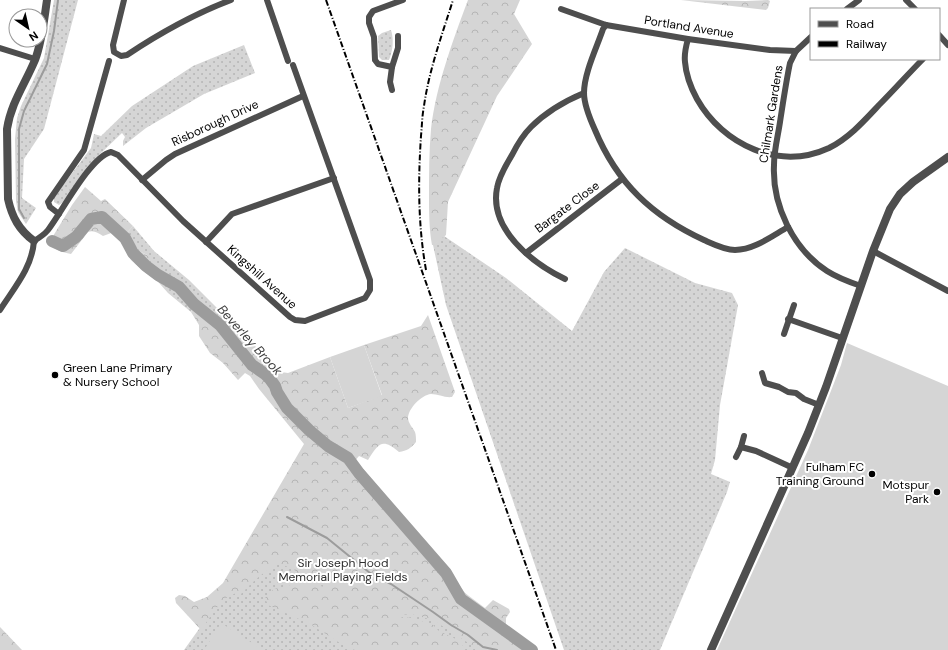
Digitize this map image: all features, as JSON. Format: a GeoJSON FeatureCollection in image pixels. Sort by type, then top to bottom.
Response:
{"type":"FeatureCollection","features":[{"type":"Feature","properties":{"kind":"street"},"geometry":{"type":"LineString","coordinates":[[34,241],[26,235],[13,217],[8,199],[4,166],[9,119],[15,101],[36,59],[47,0]]}},
{"type":"Feature","properties":{"kind":"street"},"geometry":{"type":"LineString","coordinates":[[124,0],[113,45],[114,52],[120,56],[127,55],[170,28],[232,0]]}},
{"type":"Feature","properties":{"kind":"street","name":"Kingshill Avenue"},"geometry":{"type":"LineString","coordinates":[[59,214],[99,159],[108,153],[114,152],[206,242],[295,320],[305,321],[361,300],[368,295],[370,290],[370,280],[334,178],[267,0]]}},
{"type":"Feature","properties":{"kind":"street"},"geometry":{"type":"LineString","coordinates":[[392,67],[378,64],[374,60],[374,37],[368,19],[369,15],[373,11],[392,2],[403,0]]}},
{"type":"Feature","properties":{"kind":"street"},"geometry":{"type":"LineString","coordinates":[[848,8],[859,0]]}},
{"type":"Feature","properties":{"kind":"street"},"geometry":{"type":"LineString","coordinates":[[906,0],[914,8]]}},
{"type":"Feature","properties":{"kind":"street","name":"Portland Avenue"},"geometry":{"type":"LineString","coordinates":[[561,9],[606,25],[770,50],[796,51]]}},
{"type":"Feature","properties":{"kind":"street"},"geometry":{"type":"LineString","coordinates":[[606,25],[588,71],[584,93],[586,107],[597,135],[606,154],[622,179],[641,200],[665,219],[695,236],[726,249],[735,250],[750,247],[766,240],[788,227]]}},
{"type":"Feature","properties":{"kind":"street"},"geometry":{"type":"LineString","coordinates":[[392,90],[390,82],[392,67],[398,48],[398,36]]}},
{"type":"Feature","properties":{"kind":"street"},"geometry":{"type":"LineString","coordinates":[[688,38],[685,55],[686,71],[693,93],[708,116],[722,131],[733,139],[755,150],[775,155],[791,156],[814,153],[822,151],[840,142],[857,128],[922,60]]}},
{"type":"Feature","properties":{"kind":"street"},"geometry":{"type":"LineString","coordinates":[[796,51],[810,38]]}},
{"type":"Feature","properties":{"kind":"street"},"geometry":{"type":"LineString","coordinates":[[940,39],[948,45]]}},
{"type":"Feature","properties":{"kind":"street"},"geometry":{"type":"LineString","coordinates":[[0,48],[36,59]]}},
{"type":"Feature","properties":{"kind":"street","name":"Chilmark Gardens"},"geometry":{"type":"LineString","coordinates":[[796,51],[792,57],[789,68],[775,155],[774,175],[783,218],[801,246],[818,265],[833,274],[861,286]]}},
{"type":"Feature","properties":{"kind":"street"},"geometry":{"type":"LineString","coordinates":[[0,310],[29,265],[34,241],[48,231],[59,214],[50,207],[48,202],[84,150],[109,61]]}},
{"type":"Feature","properties":{"kind":"street"},"geometry":{"type":"LineString","coordinates":[[565,279],[554,274],[526,253],[507,230],[497,210],[497,187],[501,176],[522,137],[530,128],[538,120],[553,110],[584,93]]}},
{"type":"Feature","properties":{"kind":"street","name":"Risborough Drive"},"geometry":{"type":"LineString","coordinates":[[142,180],[175,154],[303,96]]}},
{"type":"Feature","properties":{"kind":"street"},"geometry":{"type":"LineString","coordinates":[[711,650],[793,468],[819,405],[886,217],[895,200],[913,182],[948,157]]}},
{"type":"Feature","properties":{"kind":"street"},"geometry":{"type":"LineString","coordinates":[[206,242],[232,214],[334,178]]}},
{"type":"Feature","properties":{"kind":"street","name":"Bargate Close"},"geometry":{"type":"LineString","coordinates":[[526,253],[622,179]]}},
{"type":"Feature","properties":{"kind":"street"},"geometry":{"type":"LineString","coordinates":[[873,251],[948,292]]}},
{"type":"Feature","properties":{"kind":"street"},"geometry":{"type":"LineString","coordinates":[[784,334],[794,305]]}},
{"type":"Feature","properties":{"kind":"street"},"geometry":{"type":"LineString","coordinates":[[788,319],[842,338]]}},
{"type":"Feature","properties":{"kind":"street"},"geometry":{"type":"LineString","coordinates":[[762,373],[765,383],[779,386],[788,392],[796,393],[804,399],[819,405]]}},
{"type":"Feature","properties":{"kind":"street"},"geometry":{"type":"LineString","coordinates":[[736,457],[744,436]]}},
{"type":"Feature","properties":{"kind":"street"},"geometry":{"type":"LineString","coordinates":[[741,447],[793,468]]}},
{"type":"Feature","properties":{"kind":"green space"},"geometry":{"type":"Polygon","coordinates":[[[54,0],[78,0],[44,129],[24,159],[22,198],[36,208],[26,224],[18,212],[16,201],[15,139],[17,118],[21,106],[44,58],[46,48],[48,48],[48,35],[54,0]]]}},
{"type":"Feature","properties":{"kind":"green space"},"geometry":{"type":"Polygon","coordinates":[[[468,0],[520,0],[514,14],[532,44],[497,96],[448,202],[446,235],[432,245],[429,208],[429,162],[433,113],[451,47],[468,0]]]}},
{"type":"Feature","properties":{"kind":"green space"},"geometry":{"type":"Polygon","coordinates":[[[681,0],[768,0],[770,1],[766,10],[681,0]]]}},
{"type":"Feature","properties":{"kind":"green space"},"geometry":{"type":"Polygon","coordinates":[[[391,30],[393,41],[389,60],[382,60],[379,57],[378,36],[391,30]]]}},
{"type":"Feature","properties":{"kind":"green space"},"geometry":{"type":"Polygon","coordinates":[[[244,45],[255,73],[204,94],[146,128],[123,146],[125,137],[122,133],[100,154],[62,203],[59,205],[54,202],[54,197],[91,148],[94,134],[101,136],[132,106],[193,66],[244,45]]]}},
{"type":"Feature","properties":{"kind":"green space"},"geometry":{"type":"Polygon","coordinates":[[[85,187],[101,201],[105,199],[133,226],[126,234],[134,241],[136,248],[139,251],[147,255],[150,259],[149,264],[141,269],[131,260],[128,254],[129,248],[114,232],[103,236],[98,233],[88,232],[71,254],[64,253],[54,247],[50,241],[85,187]]]}},
{"type":"Feature","properties":{"kind":"green space"},"geometry":{"type":"Polygon","coordinates":[[[133,226],[154,251],[189,280],[254,345],[243,349],[238,348],[222,327],[194,307],[191,312],[168,293],[145,267],[149,264],[147,255],[139,251],[130,237],[126,234],[133,226]]]}},
{"type":"Feature","properties":{"kind":"green space"},"geometry":{"type":"Polygon","coordinates":[[[444,236],[506,278],[572,331],[604,272],[625,248],[695,283],[732,293],[738,305],[720,405],[715,460],[711,474],[730,482],[660,650],[564,650],[446,305],[433,245],[444,236]]]}},
{"type":"Feature","properties":{"kind":"green space"},"geometry":{"type":"Polygon","coordinates":[[[198,302],[206,306],[213,321],[220,325],[233,344],[243,349],[254,345],[281,372],[288,373],[330,357],[348,408],[382,395],[364,345],[421,326],[428,315],[455,392],[452,397],[434,394],[427,395],[419,400],[413,407],[410,411],[408,420],[415,432],[416,442],[409,449],[399,452],[389,445],[381,444],[368,460],[359,456],[354,462],[465,593],[485,608],[493,600],[509,609],[510,612],[506,618],[506,626],[534,645],[538,650],[479,650],[433,620],[411,614],[392,616],[413,618],[433,625],[439,631],[458,640],[464,647],[464,650],[355,650],[343,645],[310,624],[268,605],[265,598],[274,589],[303,582],[333,589],[300,575],[292,568],[279,564],[263,573],[241,594],[235,594],[225,599],[201,630],[176,603],[175,598],[179,595],[185,596],[194,602],[207,597],[223,583],[304,444],[250,376],[245,373],[238,380],[223,363],[210,353],[199,336],[199,325],[191,312],[198,302]]]}},
{"type":"Feature","properties":{"kind":"green space","name":"Fulham FC Training Ground"},"geometry":{"type":"Polygon","coordinates":[[[847,343],[948,386],[948,650],[717,650],[808,450],[841,365],[847,343]]]}},
{"type":"Feature","properties":{"kind":"green space"},"geometry":{"type":"Polygon","coordinates":[[[364,345],[382,396],[348,408],[330,357],[364,345]]]}},
{"type":"Feature","properties":{"kind":"green space","name":"Sir Joseph Hood Memorial Playing Fields"},"geometry":{"type":"Polygon","coordinates":[[[324,436],[364,470],[480,610],[535,650],[184,650],[204,622],[324,436]]]}},
{"type":"Feature","properties":{"kind":"green space"},"geometry":{"type":"Polygon","coordinates":[[[221,623],[263,650],[204,650],[221,623]]]}},
{"type":"Feature","properties":{"kind":"green space"},"geometry":{"type":"Polygon","coordinates":[[[0,627],[22,650],[0,650],[0,627]]]}},
{"type":"Feature","properties":{"kind":"waterway","name":"Beverley Brook"},"geometry":{"type":"LineString","coordinates":[[24,218],[19,209],[19,129],[24,111],[47,64],[54,31],[58,0]]}},
{"type":"Feature","properties":{"kind":"waterway","name":"Beverley Brook"},"geometry":{"type":"LineString","coordinates":[[52,241],[63,246],[76,237],[91,219],[102,217],[125,238],[133,253],[146,266],[179,287],[194,304],[220,325],[252,365],[270,379],[287,408],[309,430],[328,446],[348,458],[359,473],[446,573],[461,599],[532,650]]}},
{"type":"Feature","properties":{"kind":"waterway"},"geometry":{"type":"LineString","coordinates":[[287,517],[327,538],[370,573],[391,584],[468,635],[483,647],[497,650]]}},
{"type":"Feature","properties":{"kind":"railway"},"geometry":{"type":"LineString","coordinates":[[326,0],[556,650]]}},
{"type":"Feature","properties":{"kind":"railway"},"geometry":{"type":"LineString","coordinates":[[426,270],[421,236],[419,203],[422,117],[432,66],[453,0]]}},
{"type":"Feature","properties":{"kind":"place","name":"Green Lane Primary & Nursery School"},"geometry":{"type":"Point","coordinates":[55,375]}},
{"type":"Feature","properties":{"kind":"place","name":"Fulham FC Training Ground"},"geometry":{"type":"Point","coordinates":[872,474]}},
{"type":"Feature","properties":{"kind":"place","name":"Motspur Park"},"geometry":{"type":"Point","coordinates":[937,492]}}]}
